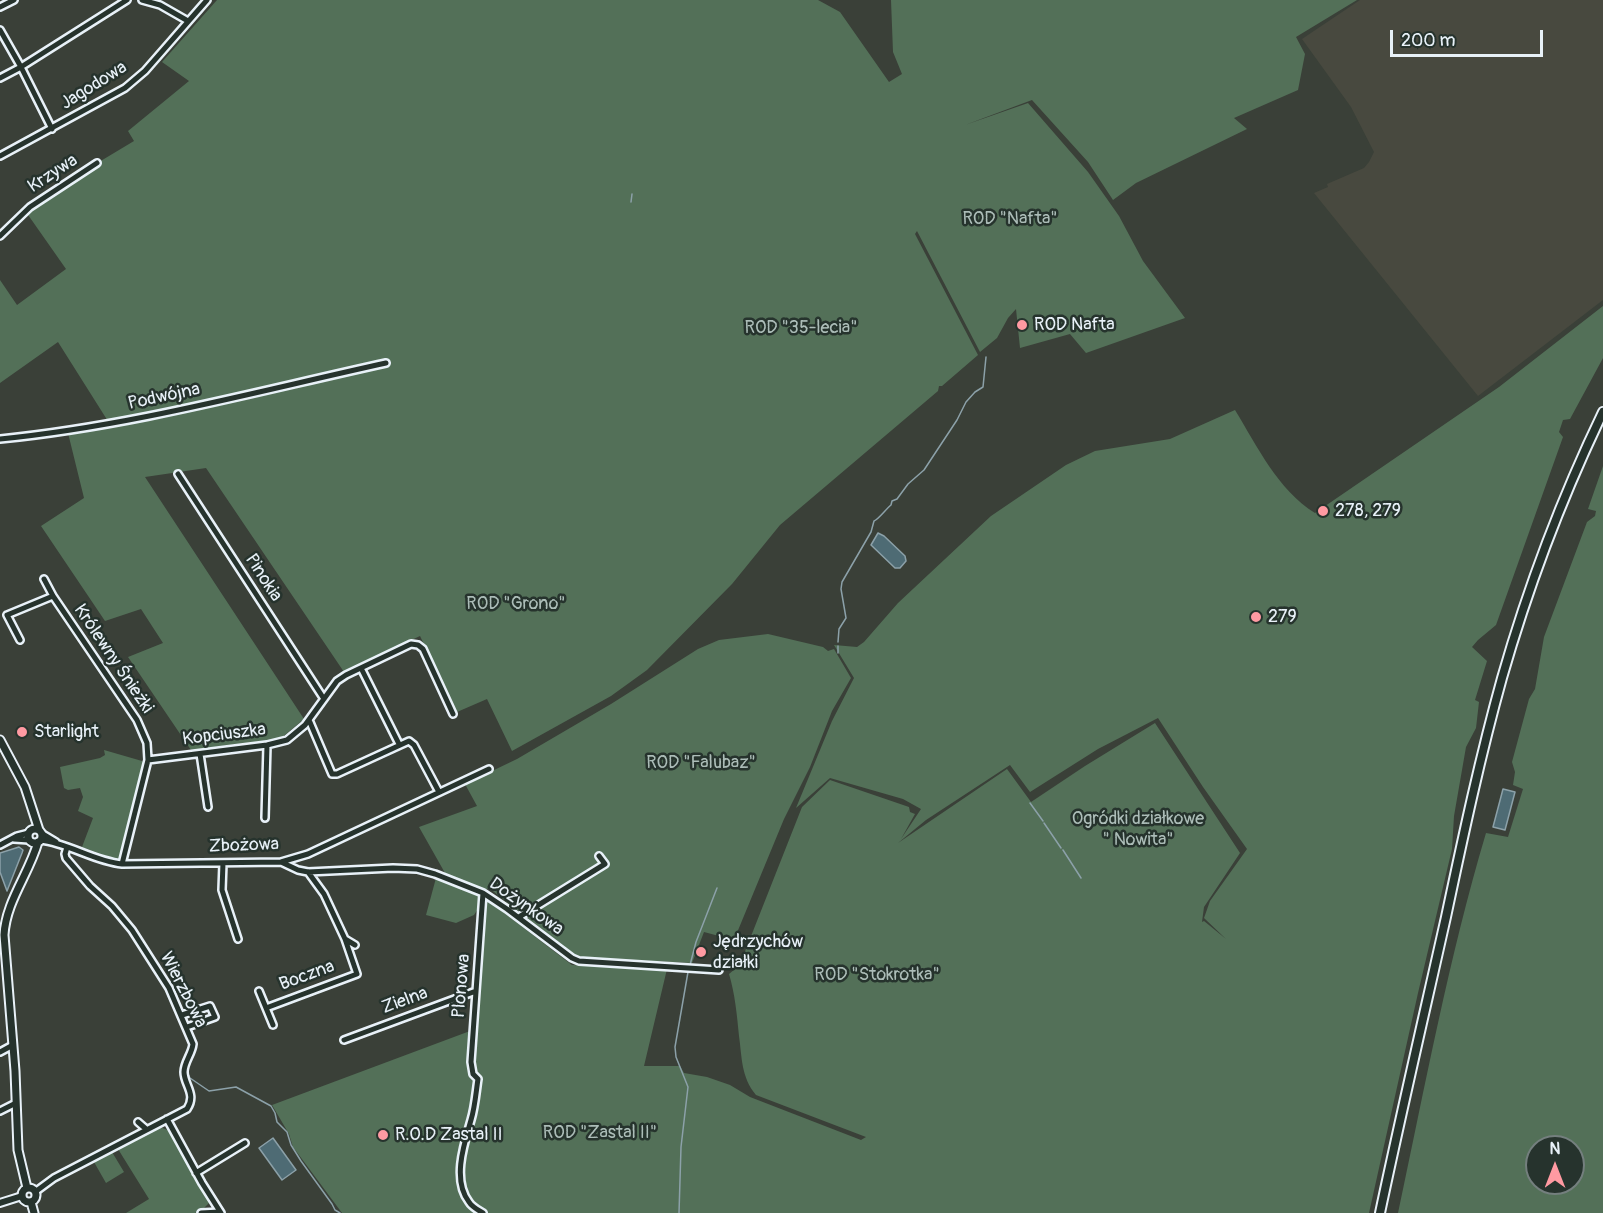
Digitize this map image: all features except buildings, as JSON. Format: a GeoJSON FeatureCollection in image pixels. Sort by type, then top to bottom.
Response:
{"type":"FeatureCollection","features":[{"type":"Feature","properties":{"kind":"main road"},"geometry":{"type":"LineString","coordinates":[[1380,1213],[1479,767],[1502,678],[1521,614],[1547,543],[1603,412]]}},
{"type":"Feature","properties":{"kind":"main road"},"geometry":{"type":"LineString","coordinates":[[0,740],[25,787],[33,816],[35,836],[32,857],[10,905],[5,928],[18,1155],[27,1188]]}},
{"type":"Feature","properties":{"kind":"main road"},"geometry":{"type":"LineString","coordinates":[[27,1188],[35,1192],[35,1199],[31,1202]]}},
{"type":"Feature","properties":{"kind":"main road"},"geometry":{"type":"LineString","coordinates":[[27,1188],[22,1196],[26,1201],[31,1202]]}},
{"type":"Feature","properties":{"kind":"main road"},"geometry":{"type":"LineString","coordinates":[[31,1202],[34,1213]]}},
{"type":"Feature","properties":{"kind":"street"},"geometry":{"type":"LineString","coordinates":[[0,7],[14,0]]}},
{"type":"Feature","properties":{"kind":"street"},"geometry":{"type":"LineString","coordinates":[[0,78],[127,0]]}},
{"type":"Feature","properties":{"kind":"street"},"geometry":{"type":"LineString","coordinates":[[141,0],[160,5],[188,21]]}},
{"type":"Feature","properties":{"kind":"street","name":"Jagodowa"},"geometry":{"type":"LineString","coordinates":[[0,156],[114,95],[130,84],[145,71],[207,0]]}},
{"type":"Feature","properties":{"kind":"street"},"geometry":{"type":"LineString","coordinates":[[0,30],[52,129]]}},
{"type":"Feature","properties":{"kind":"street","name":"Krzywa"},"geometry":{"type":"LineString","coordinates":[[0,236],[30,207],[97,162]]}},
{"type":"Feature","properties":{"kind":"street","name":"Podwójna"},"geometry":{"type":"LineString","coordinates":[[0,439],[124,422],[386,363]]}},
{"type":"Feature","properties":{"kind":"street","name":"Pinokia"},"geometry":{"type":"LineString","coordinates":[[178,474],[324,699]]}},
{"type":"Feature","properties":{"kind":"street","name":"Królewny Śnieżki"},"geometry":{"type":"LineString","coordinates":[[44,579],[53,596],[137,720],[147,743],[148,760]]}},
{"type":"Feature","properties":{"kind":"street"},"geometry":{"type":"LineString","coordinates":[[20,640],[7,615],[53,596]]}},
{"type":"Feature","properties":{"kind":"street","name":"Kopciuszka"},"geometry":{"type":"LineString","coordinates":[[148,760],[267,745],[287,740],[309,720],[337,681],[411,644],[423,649],[453,714]]}},
{"type":"Feature","properties":{"kind":"street"},"geometry":{"type":"LineString","coordinates":[[362,668],[399,744]]}},
{"type":"Feature","properties":{"kind":"street"},"geometry":{"type":"LineString","coordinates":[[309,720],[330,771],[335,775],[409,741],[414,745],[439,792]]}},
{"type":"Feature","properties":{"kind":"street"},"geometry":{"type":"LineString","coordinates":[[265,818],[267,745]]}},
{"type":"Feature","properties":{"kind":"street"},"geometry":{"type":"LineString","coordinates":[[200,754],[208,807]]}},
{"type":"Feature","properties":{"kind":"street"},"geometry":{"type":"LineString","coordinates":[[122,864],[148,760]]}},
{"type":"Feature","properties":{"kind":"street","name":"Zbożowa"},"geometry":{"type":"LineString","coordinates":[[35,836],[103,861],[122,864],[281,862],[308,854],[489,769]]}},
{"type":"Feature","properties":{"kind":"street"},"geometry":{"type":"LineString","coordinates":[[0,845],[17,836],[35,836]]}},
{"type":"Feature","properties":{"kind":"street","name":"Wierzbowa"},"geometry":{"type":"LineString","coordinates":[[35,1192],[54,1178],[187,1109],[189,1105],[189,1088],[184,1069],[193,1044],[182,1015],[169,988],[132,930],[66,858],[67,847]]}},
{"type":"Feature","properties":{"kind":"street"},"geometry":{"type":"LineString","coordinates":[[519,917],[605,864],[599,856]]}},
{"type":"Feature","properties":{"kind":"street"},"geometry":{"type":"LineString","coordinates":[[223,862],[222,890],[238,939]]}},
{"type":"Feature","properties":{"kind":"street","name":"Dożynkowa"},"geometry":{"type":"LineString","coordinates":[[281,862],[308,872],[350,868],[417,869],[483,893],[579,961],[719,970]]}},
{"type":"Feature","properties":{"kind":"street","name":"Boczna"},"geometry":{"type":"LineString","coordinates":[[266,1008],[357,974],[345,939],[324,894],[308,872]]}},
{"type":"Feature","properties":{"kind":"street","name":"Plonowa"},"geometry":{"type":"LineString","coordinates":[[483,893],[471,1062],[473,1074],[478,1079],[472,1119],[465,1141],[461,1184],[470,1204],[483,1213]]}},
{"type":"Feature","properties":{"kind":"street","name":"Boczna"},"geometry":{"type":"LineString","coordinates":[[345,939],[355,945]]}},
{"type":"Feature","properties":{"kind":"street","name":"Boczna"},"geometry":{"type":"LineString","coordinates":[[259,991],[273,1025]]}},
{"type":"Feature","properties":{"kind":"street","name":"Zielna"},"geometry":{"type":"LineString","coordinates":[[344,1040],[476,991]]}},
{"type":"Feature","properties":{"kind":"street"},"geometry":{"type":"LineString","coordinates":[[182,1015],[210,1006],[215,1017],[187,1027]]}},
{"type":"Feature","properties":{"kind":"street"},"geometry":{"type":"LineString","coordinates":[[0,1052],[13,1045]]}},
{"type":"Feature","properties":{"kind":"street"},"geometry":{"type":"LineString","coordinates":[[0,1111],[16,1103]]}},
{"type":"Feature","properties":{"kind":"street"},"geometry":{"type":"LineString","coordinates":[[167,1119],[196,1173],[221,1212],[201,1213]]}},
{"type":"Feature","properties":{"kind":"street"},"geometry":{"type":"LineString","coordinates":[[138,1122],[146,1130]]}},
{"type":"Feature","properties":{"kind":"street"},"geometry":{"type":"LineString","coordinates":[[196,1173],[245,1143]]}},
{"type":"Feature","properties":{"kind":"street"},"geometry":{"type":"LineString","coordinates":[[0,1203],[22,1196]]}},
{"type":"Feature","properties":{"kind":"shaded area"},"geometry":{"type":"Polygon","coordinates":[[[1360,0],[1603,0],[1603,300],[1478,396],[1314,193],[1328,187],[1327,184],[1364,168],[1374,152],[1351,107],[1302,39],[1360,0]]]}},
{"type":"Feature","properties":{"kind":"green space"},"geometry":{"type":"Polygon","coordinates":[[[217,0],[818,0],[840,12],[889,82],[902,74],[893,52],[891,0],[1357,0],[1296,37],[1305,54],[1298,90],[1234,118],[1247,129],[1136,183],[1113,200],[1088,162],[1032,100],[965,125],[1028,103],[1088,172],[1119,216],[1143,261],[1185,318],[1086,353],[1070,334],[1020,348],[1016,309],[997,338],[980,352],[917,231],[915,234],[978,355],[942,386],[939,386],[938,391],[780,525],[732,584],[647,670],[611,696],[512,751],[487,699],[457,712],[420,636],[344,672],[206,468],[145,477],[304,719],[280,739],[191,750],[128,657],[163,643],[141,609],[105,621],[41,526],[84,498],[68,433],[111,426],[58,342],[0,383],[0,280],[17,305],[66,269],[26,212],[69,180],[134,141],[128,131],[189,81],[162,62],[217,0]]]}},
{"type":"Feature","properties":{"kind":"green space"},"geometry":{"type":"Polygon","coordinates":[[[1603,306],[1603,358],[1570,419],[1563,420],[1559,432],[1563,437],[1496,625],[1472,647],[1487,661],[1475,700],[1479,702],[1476,728],[1466,747],[1454,816],[1452,849],[1369,1213],[342,1213],[293,1147],[289,1134],[272,1105],[475,1031],[486,899],[572,965],[667,969],[644,1066],[680,1066],[684,1073],[707,1077],[730,1085],[750,1097],[861,1140],[866,1137],[756,1095],[747,1081],[743,1067],[736,1005],[729,974],[742,959],[802,807],[830,780],[909,807],[910,812],[915,814],[901,839],[921,809],[903,799],[830,778],[796,808],[832,721],[854,678],[834,645],[857,647],[864,642],[898,603],[991,516],[1066,465],[1095,451],[1170,439],[1235,410],[1279,480],[1315,513],[1499,387],[1603,306]],[[1158,718],[1098,749],[1030,792],[1010,765],[926,820],[898,843],[1007,769],[1031,802],[1155,723],[1240,853],[1204,907],[1202,922],[1204,921],[1226,939],[1204,918],[1210,901],[1247,849],[1158,718]]]}},
{"type":"Feature","properties":{"kind":"green space"},"geometry":{"type":"Polygon","coordinates":[[[1603,466],[1603,1213],[1398,1213],[1460,927],[1486,833],[1508,837],[1523,789],[1513,785],[1515,772],[1512,762],[1529,699],[1535,689],[1544,637],[1587,522],[1595,516],[1596,511],[1588,509],[1603,466]]]}},
{"type":"Feature","properties":{"kind":"green space","name":"ROD \"Falubaz\""},"geometry":{"type":"Polygon","coordinates":[[[768,634],[823,647],[828,651],[834,649],[851,678],[832,711],[810,767],[784,819],[734,940],[704,932],[692,963],[591,960],[575,955],[489,888],[484,890],[445,873],[419,827],[477,806],[465,784],[517,759],[611,704],[698,649],[719,640],[768,634]]]}},
{"type":"Feature","properties":{"kind":"green space"},"geometry":{"type":"Polygon","coordinates":[[[104,750],[142,761],[145,764],[121,858],[117,860],[82,847],[93,818],[78,811],[83,797],[80,788],[68,790],[64,788],[60,767],[100,758],[105,755],[104,750]]]}},
{"type":"Feature","properties":{"kind":"green space"},"geometry":{"type":"Polygon","coordinates":[[[436,878],[478,894],[478,909],[474,915],[456,923],[426,915],[436,878]]]}},
{"type":"Feature","properties":{"kind":"green space"},"geometry":{"type":"Polygon","coordinates":[[[160,1127],[170,1131],[210,1202],[195,1213],[126,1213],[149,1199],[118,1149],[160,1127]]]}},
{"type":"Feature","properties":{"kind":"green space"},"geometry":{"type":"Polygon","coordinates":[[[112,1152],[124,1172],[106,1183],[94,1162],[112,1152]]]}},
{"type":"Feature","properties":{"kind":"water"},"geometry":{"type":"Polygon","coordinates":[[[878,533],[905,556],[906,561],[900,568],[895,568],[871,545],[878,533]]]}},
{"type":"Feature","properties":{"kind":"water"},"geometry":{"type":"Polygon","coordinates":[[[1503,789],[1515,792],[1505,830],[1493,827],[1503,789]]]}},
{"type":"Feature","properties":{"kind":"water"},"geometry":{"type":"Polygon","coordinates":[[[19,847],[23,850],[7,891],[0,872],[0,853],[19,847]]]}},
{"type":"Feature","properties":{"kind":"water"},"geometry":{"type":"Polygon","coordinates":[[[273,1138],[296,1170],[282,1180],[259,1148],[273,1138]]]}},
{"type":"Feature","properties":{"kind":"waterway"},"geometry":{"type":"LineString","coordinates":[[631,202],[632,194]]}},
{"type":"Feature","properties":{"kind":"waterway"},"geometry":{"type":"LineString","coordinates":[[838,642],[839,629],[846,618],[842,582],[871,532],[874,521],[924,470],[957,420],[966,402],[983,387],[986,357]]}},
{"type":"Feature","properties":{"kind":"waterway"},"geometry":{"type":"LineString","coordinates":[[838,646],[838,653]]}},
{"type":"Feature","properties":{"kind":"waterway"},"geometry":{"type":"LineString","coordinates":[[1030,803],[1043,821]]}},
{"type":"Feature","properties":{"kind":"waterway"},"geometry":{"type":"LineString","coordinates":[[1044,823],[1061,848]]}},
{"type":"Feature","properties":{"kind":"waterway"},"geometry":{"type":"LineString","coordinates":[[1063,850],[1081,878]]}},
{"type":"Feature","properties":{"kind":"waterway"},"geometry":{"type":"LineString","coordinates":[[690,965],[696,942],[717,888]]}},
{"type":"Feature","properties":{"kind":"waterway"},"geometry":{"type":"LineString","coordinates":[[679,1213],[681,1147],[688,1087],[676,1057],[675,1047],[688,972]]}},
{"type":"Feature","properties":{"kind":"waterway"},"geometry":{"type":"LineString","coordinates":[[187,1072],[190,1078],[209,1091],[236,1087],[271,1106],[277,1122],[287,1132],[291,1145],[301,1161],[335,1210],[340,1213]]}},
{"type":"Feature","properties":{"kind":"place","name":"ROD Nafta"},"geometry":{"type":"Point","coordinates":[1022,325]}},
{"type":"Feature","properties":{"kind":"place","name":"278, 279"},"geometry":{"type":"Point","coordinates":[1323,511]}},
{"type":"Feature","properties":{"kind":"place","name":"279"},"geometry":{"type":"Point","coordinates":[1256,617]}},
{"type":"Feature","properties":{"kind":"place","name":"Starlight"},"geometry":{"type":"Point","coordinates":[22,732]}},
{"type":"Feature","properties":{"kind":"place","name":"Jędrzychów działki"},"geometry":{"type":"Point","coordinates":[701,952]}},
{"type":"Feature","properties":{"kind":"place","name":"R.O.D Zastal II"},"geometry":{"type":"Point","coordinates":[383,1135]}},
{"type":"Feature","properties":{"kind":"park label","name":"ROD \"Nafta\""},"geometry":{"type":"Point","coordinates":[1010,219]}},
{"type":"Feature","properties":{"kind":"park label","name":"ROD \"35-lecia\""},"geometry":{"type":"Point","coordinates":[801,328]}},
{"type":"Feature","properties":{"kind":"park label","name":"ROD \"Grono\""},"geometry":{"type":"Point","coordinates":[516,604]}},
{"type":"Feature","properties":{"kind":"park label","name":"Ogródki działkowe \" Nowita\""},"geometry":{"type":"Point","coordinates":[1138,829]}},
{"type":"Feature","properties":{"kind":"park label","name":"ROD \"Stokrotka\""},"geometry":{"type":"Point","coordinates":[877,975]}},
{"type":"Feature","properties":{"kind":"park label","name":"ROD \"Zastal II\""},"geometry":{"type":"Point","coordinates":[600,1133]}}]}
